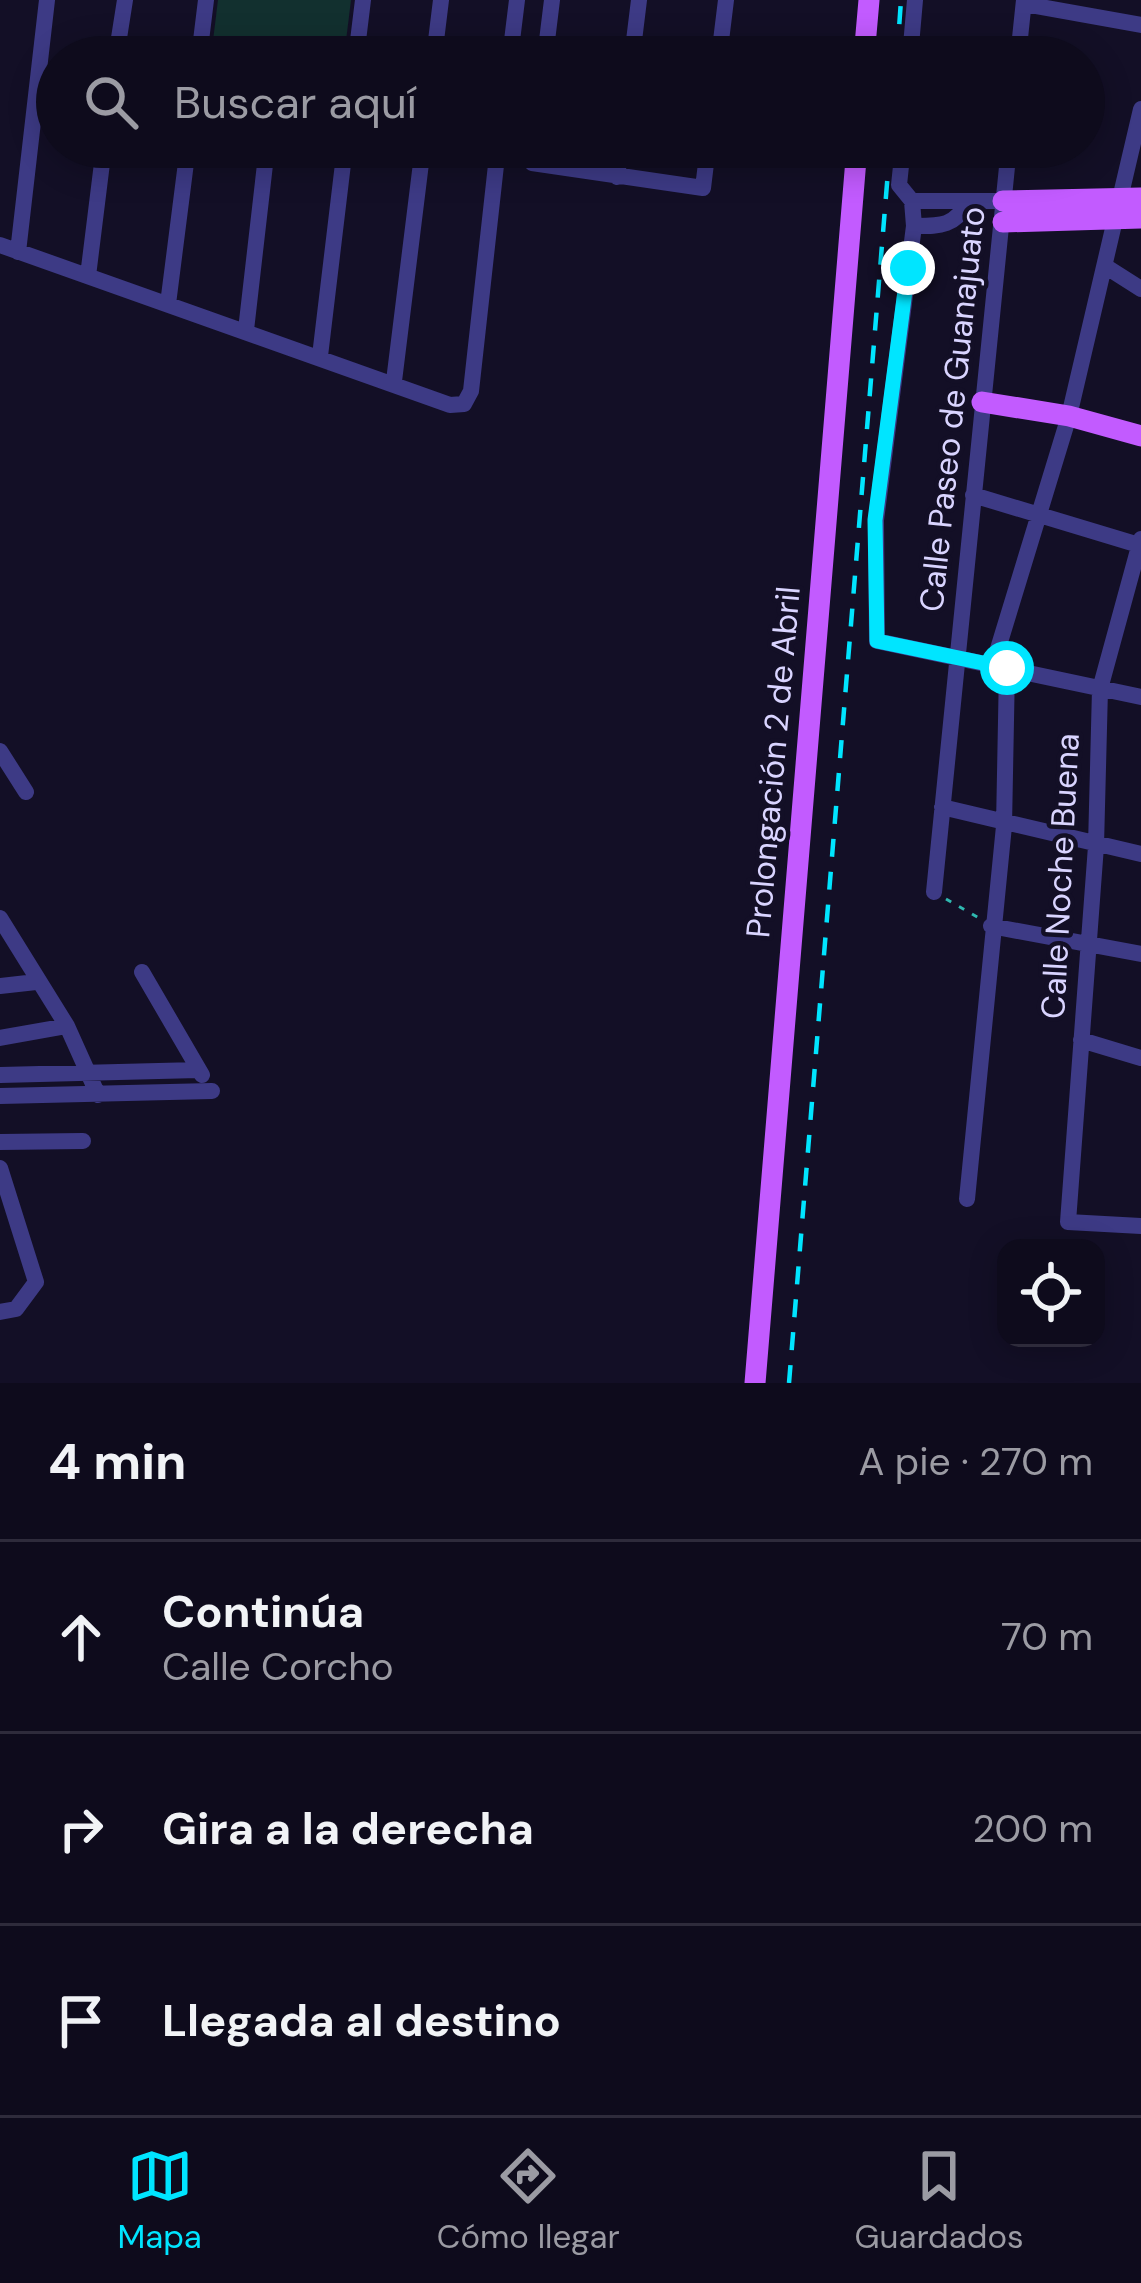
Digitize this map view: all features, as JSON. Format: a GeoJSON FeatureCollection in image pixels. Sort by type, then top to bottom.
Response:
{"type":"FeatureCollection","features":[{"type":"Feature","properties":{"kind":"main road"},"geometry":{"type":"LineString","coordinates":[[866,36],[869,0]]}},
{"type":"Feature","properties":{"kind":"main road","name":"Prolongación 2 de Abril"},"geometry":{"type":"LineString","coordinates":[[755,1383],[855,168]]}},
{"type":"Feature","properties":{"kind":"main road"},"geometry":{"type":"LineString","coordinates":[[1003,212],[1130,209]]}},
{"type":"Feature","properties":{"kind":"main road"},"geometry":{"type":"LineString","coordinates":[[982,401],[1069,416],[1141,436]]}},
{"type":"Feature","properties":{"kind":"street"},"geometry":{"type":"LineString","coordinates":[[43,36],[47,0]]}},
{"type":"Feature","properties":{"kind":"street"},"geometry":{"type":"LineString","coordinates":[[119,36],[124,0]]}},
{"type":"Feature","properties":{"kind":"street"},"geometry":{"type":"LineString","coordinates":[[202,36],[206,0]]}},
{"type":"Feature","properties":{"kind":"street"},"geometry":{"type":"LineString","coordinates":[[359,36],[363,0]]}},
{"type":"Feature","properties":{"kind":"street"},"geometry":{"type":"LineString","coordinates":[[437,36],[441,0]]}},
{"type":"Feature","properties":{"kind":"street"},"geometry":{"type":"LineString","coordinates":[[513,36],[517,0]]}},
{"type":"Feature","properties":{"kind":"street"},"geometry":{"type":"LineString","coordinates":[[548,36],[552,0]]}},
{"type":"Feature","properties":{"kind":"street"},"geometry":{"type":"LineString","coordinates":[[635,36],[639,0]]}},
{"type":"Feature","properties":{"kind":"street"},"geometry":{"type":"LineString","coordinates":[[722,36],[726,0]]}},
{"type":"Feature","properties":{"kind":"street"},"geometry":{"type":"LineString","coordinates":[[911,36],[914,0]]}},
{"type":"Feature","properties":{"kind":"street"},"geometry":{"type":"LineString","coordinates":[[1020,36],[1024,2],[1141,26]]}},
{"type":"Feature","properties":{"kind":"street"},"geometry":{"type":"LineString","coordinates":[[36,90],[6,249],[394,381],[450,405],[464,404],[471,391],[497,168]]}},
{"type":"Feature","properties":{"kind":"street"},"geometry":{"type":"LineString","coordinates":[[967,1199],[1004,826],[1000,667],[1108,268],[1130,209],[1141,109]]}},
{"type":"Feature","properties":{"kind":"street"},"geometry":{"type":"LineString","coordinates":[[88,276],[101,168]]}},
{"type":"Feature","properties":{"kind":"street"},"geometry":{"type":"LineString","coordinates":[[169,304],[185,168]]}},
{"type":"Feature","properties":{"kind":"street"},"geometry":{"type":"LineString","coordinates":[[246,330],[265,168]]}},
{"type":"Feature","properties":{"kind":"street"},"geometry":{"type":"LineString","coordinates":[[320,356],[342,168]]}},
{"type":"Feature","properties":{"kind":"street"},"geometry":{"type":"LineString","coordinates":[[394,381],[420,168]]}},
{"type":"Feature","properties":{"kind":"street"},"geometry":{"type":"LineString","coordinates":[[583,168],[703,188],[705,168]]}},
{"type":"Feature","properties":{"kind":"street"},"geometry":{"type":"LineString","coordinates":[[617,177],[618,168]]}},
{"type":"Feature","properties":{"kind":"street"},"geometry":{"type":"LineString","coordinates":[[901,168],[899,185],[912,201],[914,226],[875,520],[877,641],[1141,697]]}},
{"type":"Feature","properties":{"kind":"street","name":"Calle Paseo de Guanajuato"},"geometry":{"type":"LineString","coordinates":[[934,892],[1007,168]]}},
{"type":"Feature","properties":{"kind":"street"},"geometry":{"type":"LineString","coordinates":[[912,201],[968,202],[1003,212]]}},
{"type":"Feature","properties":{"kind":"street"},"geometry":{"type":"LineString","coordinates":[[914,226],[945,226],[959,217],[968,202]]}},
{"type":"Feature","properties":{"kind":"street"},"geometry":{"type":"LineString","coordinates":[[1108,268],[1141,290]]}},
{"type":"Feature","properties":{"kind":"street"},"geometry":{"type":"LineString","coordinates":[[974,495],[1140,542]]}},
{"type":"Feature","properties":{"kind":"street","name":"Calle Noche Buena"},"geometry":{"type":"LineString","coordinates":[[1140,542],[1100,689],[1096,846],[1068,1222],[1141,1226]]}},
{"type":"Feature","properties":{"kind":"street"},"geometry":{"type":"LineString","coordinates":[[0,751],[26,792]]}},
{"type":"Feature","properties":{"kind":"street"},"geometry":{"type":"LineString","coordinates":[[942,807],[1004,826],[1141,854]]}},
{"type":"Feature","properties":{"kind":"street"},"geometry":{"type":"LineString","coordinates":[[991,926],[1141,954]]}},
{"type":"Feature","properties":{"kind":"street"},"geometry":{"type":"LineString","coordinates":[[3,927],[68,1026],[93,1073],[98,1095]]}},
{"type":"Feature","properties":{"kind":"street"},"geometry":{"type":"LineString","coordinates":[[0,1096],[212,1091],[142,972]]}},
{"type":"Feature","properties":{"kind":"street"},"geometry":{"type":"LineString","coordinates":[[0,986],[36,982]]}},
{"type":"Feature","properties":{"kind":"street"},"geometry":{"type":"LineString","coordinates":[[0,1039],[68,1026]]}},
{"type":"Feature","properties":{"kind":"street"},"geometry":{"type":"LineString","coordinates":[[1081,1040],[1141,1058]]}},
{"type":"Feature","properties":{"kind":"street"},"geometry":{"type":"LineString","coordinates":[[0,1075],[198,1070]]}},
{"type":"Feature","properties":{"kind":"street"},"geometry":{"type":"LineString","coordinates":[[0,1142],[83,1142]]}},
{"type":"Feature","properties":{"kind":"street"},"geometry":{"type":"LineString","coordinates":[[0,1168],[35,1282],[16,1309],[0,1312]]}},
{"type":"Feature","properties":{"kind":"path"},"geometry":{"type":"LineString","coordinates":[[934,892],[991,926]]}},
{"type":"Feature","properties":{"kind":"green space"},"geometry":{"type":"Polygon","coordinates":[[[218,0],[351,0],[347,36],[214,36],[218,0]]]}},
{"type":"Feature","properties":{"kind":"railway"},"geometry":{"type":"LineString","coordinates":[[898,36],[901,0]]}},
{"type":"Feature","properties":{"kind":"railway"},"geometry":{"type":"LineString","coordinates":[[789,1383],[888,168]]}},
{"type":"Feature","properties":{"kind":"route"},"geometry":{"type":"LineString","coordinates":[[908,268],[875,520],[879,536],[877,641],[1007,668]]}}]}
